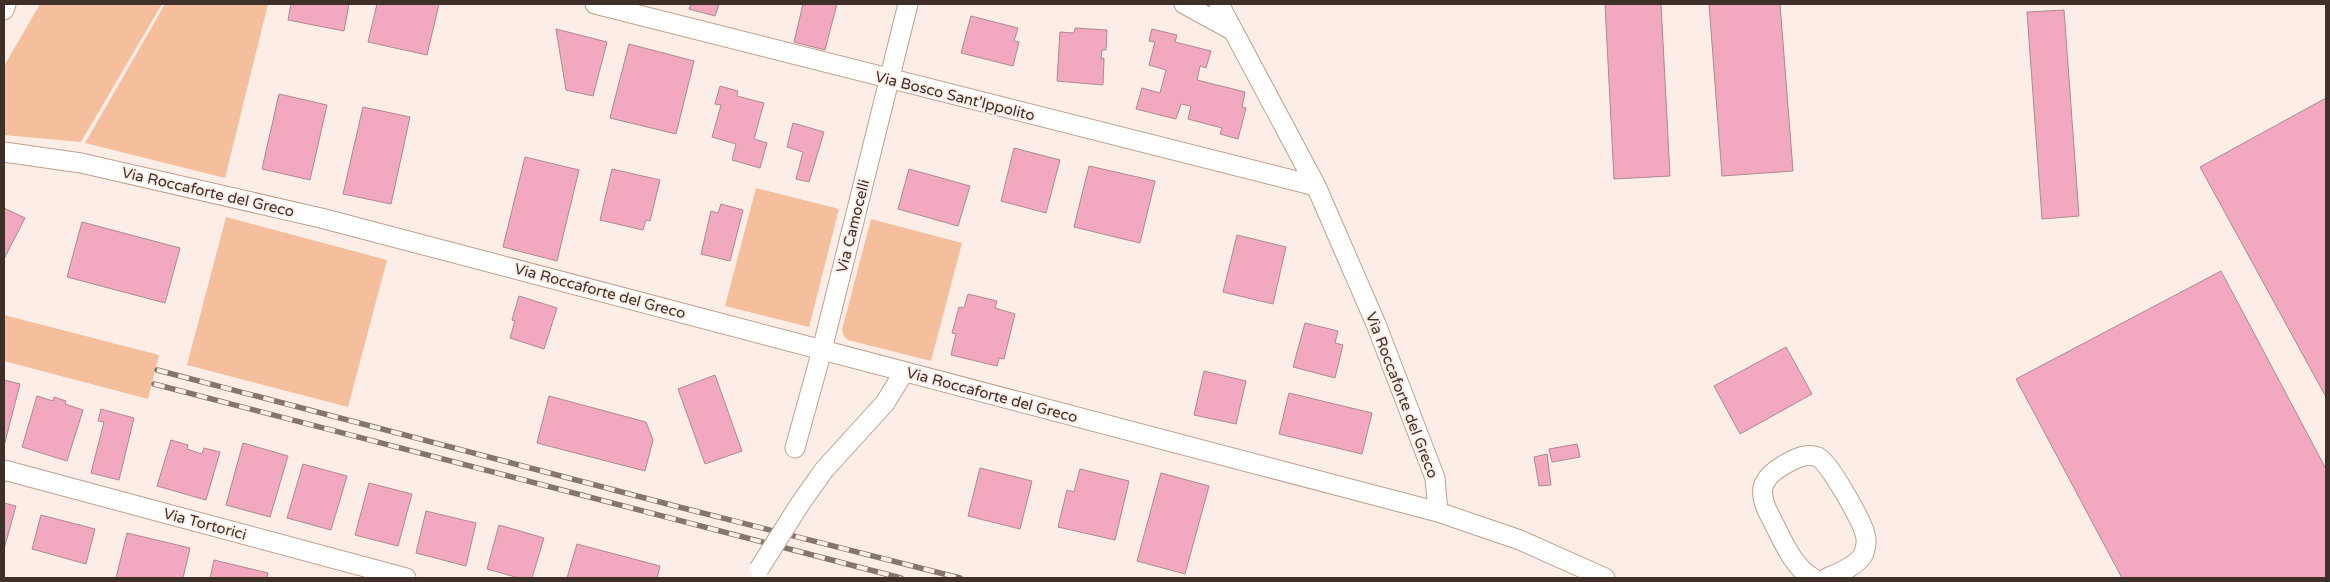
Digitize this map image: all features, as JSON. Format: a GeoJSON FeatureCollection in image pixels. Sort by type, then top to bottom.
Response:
{"type":"FeatureCollection","features":[{"type":"Feature","properties":{"kind":"street"},"geometry":{"type":"LineString","coordinates":[[4,10],[6,4]]}},
{"type":"Feature","properties":{"kind":"street","name":"Via Bosco Sant'Ippolito"},"geometry":{"type":"LineString","coordinates":[[595,4],[889,80],[1316,186]]}},
{"type":"Feature","properties":{"kind":"street","name":"Via Camocelli"},"geometry":{"type":"LineString","coordinates":[[794,448],[822,350],[908,4]]}},
{"type":"Feature","properties":{"kind":"street"},"geometry":{"type":"LineString","coordinates":[[1184,4],[1230,29]]}},
{"type":"Feature","properties":{"kind":"street","name":"Via Roccaforte del Greco"},"geometry":{"type":"LineString","coordinates":[[4,152],[80,163],[288,210],[1438,512],[1436,478],[1405,397],[1316,186],[1230,29],[1219,4]]}},
{"type":"Feature","properties":{"kind":"street"},"geometry":{"type":"LineString","coordinates":[[756,574],[824,470],[885,403],[904,372]]}},
{"type":"Feature","properties":{"kind":"street"},"geometry":{"type":"LineString","coordinates":[[1812,578],[1805,574],[1796,563],[1764,505],[1762,494],[1766,480],[1771,473],[1801,456],[1820,458],[1830,467],[1866,534],[1866,548],[1860,560],[1832,577]]}},
{"type":"Feature","properties":{"kind":"street","name":"Via Tortorici"},"geometry":{"type":"LineString","coordinates":[[4,470],[406,578]]}},
{"type":"Feature","properties":{"kind":"street"},"geometry":{"type":"LineString","coordinates":[[1438,512],[1520,540],[1605,578]]}},
{"type":"Feature","properties":{"kind":"shaded area"},"geometry":{"type":"Polygon","coordinates":[[[40,4],[162,4],[81,142],[4,135],[4,66],[40,4]]]}},
{"type":"Feature","properties":{"kind":"shaded area"},"geometry":{"type":"Polygon","coordinates":[[[165,4],[268,4],[225,178],[85,143],[165,4]]]}},
{"type":"Feature","properties":{"kind":"shaded area"},"geometry":{"type":"Polygon","coordinates":[[[756,188],[839,209],[809,327],[725,306],[756,188]]]}},
{"type":"Feature","properties":{"kind":"shaded area"},"geometry":{"type":"Polygon","coordinates":[[[226,217],[387,260],[348,407],[187,365],[226,217]]]}},
{"type":"Feature","properties":{"kind":"shaded area"},"geometry":{"type":"Polygon","coordinates":[[[871,219],[962,243],[931,361],[848,340],[844,336],[842,330],[871,219]]]}},
{"type":"Feature","properties":{"kind":"shaded area"},"geometry":{"type":"Polygon","coordinates":[[[4,315],[159,355],[148,399],[4,361],[4,315]]]}},
{"type":"Feature","properties":{"kind":"building"},"geometry":{"type":"Polygon","coordinates":[[[291,4],[349,4],[344,31],[288,20],[291,4]]]}},
{"type":"Feature","properties":{"kind":"building"},"geometry":{"type":"Polygon","coordinates":[[[377,4],[439,4],[427,55],[368,42],[377,4]]]}},
{"type":"Feature","properties":{"kind":"building"},"geometry":{"type":"Polygon","coordinates":[[[691,4],[719,4],[715,16],[689,9],[691,4]]]}},
{"type":"Feature","properties":{"kind":"building"},"geometry":{"type":"Polygon","coordinates":[[[803,4],[837,4],[825,50],[794,42],[803,4]]]}},
{"type":"Feature","properties":{"kind":"building"},"geometry":{"type":"Polygon","coordinates":[[[1605,4],[1661,4],[1670,176],[1614,179],[1605,4]]]}},
{"type":"Feature","properties":{"kind":"building"},"geometry":{"type":"Polygon","coordinates":[[[1709,4],[1780,4],[1793,171],[1722,176],[1709,4]]]}},
{"type":"Feature","properties":{"kind":"building"},"geometry":{"type":"Polygon","coordinates":[[[2064,10],[2079,216],[2042,219],[2027,12],[2064,10]]]}},
{"type":"Feature","properties":{"kind":"building"},"geometry":{"type":"Polygon","coordinates":[[[971,16],[1018,28],[1014,41],[1019,42],[1013,66],[961,53],[971,16]]]}},
{"type":"Feature","properties":{"kind":"building"},"geometry":{"type":"Polygon","coordinates":[[[1075,28],[1107,30],[1106,50],[1102,50],[1101,59],[1104,58],[1103,85],[1057,81],[1060,32],[1074,33],[1075,28]]]}},
{"type":"Feature","properties":{"kind":"building"},"geometry":{"type":"Polygon","coordinates":[[[556,29],[607,42],[593,96],[566,90],[556,29]]]}},
{"type":"Feature","properties":{"kind":"building"},"geometry":{"type":"Polygon","coordinates":[[[1152,29],[1177,35],[1175,42],[1211,51],[1206,68],[1200,66],[1197,80],[1245,92],[1242,107],[1246,108],[1238,139],[1220,134],[1222,128],[1188,119],[1191,106],[1181,104],[1176,119],[1136,109],[1142,88],[1160,93],[1166,70],[1149,65],[1155,42],[1149,41],[1152,29]]]}},
{"type":"Feature","properties":{"kind":"building"},"geometry":{"type":"Polygon","coordinates":[[[629,44],[694,61],[676,134],[610,118],[629,44]]]}},
{"type":"Feature","properties":{"kind":"building"},"geometry":{"type":"Polygon","coordinates":[[[720,86],[738,91],[737,96],[764,103],[754,139],[767,143],[760,168],[732,160],[736,144],[712,137],[721,105],[715,104],[720,86]]]}},
{"type":"Feature","properties":{"kind":"building"},"geometry":{"type":"Polygon","coordinates":[[[279,94],[327,105],[310,180],[262,169],[279,94]]]}},
{"type":"Feature","properties":{"kind":"building"},"geometry":{"type":"Polygon","coordinates":[[[2326,98],[2326,397],[2200,167],[2326,98]]]}},
{"type":"Feature","properties":{"kind":"building"},"geometry":{"type":"Polygon","coordinates":[[[363,107],[410,117],[391,204],[343,194],[363,107]]]}},
{"type":"Feature","properties":{"kind":"building"},"geometry":{"type":"Polygon","coordinates":[[[793,123],[824,132],[809,182],[796,179],[803,152],[787,147],[793,123]]]}},
{"type":"Feature","properties":{"kind":"building"},"geometry":{"type":"Polygon","coordinates":[[[1014,148],[1060,160],[1046,213],[1001,201],[1014,148]]]}},
{"type":"Feature","properties":{"kind":"building"},"geometry":{"type":"Polygon","coordinates":[[[525,157],[579,170],[557,261],[503,247],[525,157]]]}},
{"type":"Feature","properties":{"kind":"building"},"geometry":{"type":"Polygon","coordinates":[[[1089,166],[1155,181],[1140,243],[1074,227],[1089,166]]]}},
{"type":"Feature","properties":{"kind":"building"},"geometry":{"type":"Polygon","coordinates":[[[612,169],[660,180],[650,221],[646,220],[643,230],[600,220],[612,169]]]}},
{"type":"Feature","properties":{"kind":"building"},"geometry":{"type":"Polygon","coordinates":[[[909,169],[970,186],[958,226],[898,209],[909,169]]]}},
{"type":"Feature","properties":{"kind":"building"},"geometry":{"type":"Polygon","coordinates":[[[721,204],[743,210],[730,261],[701,254],[711,211],[718,213],[721,204]]]}},
{"type":"Feature","properties":{"kind":"building"},"geometry":{"type":"Polygon","coordinates":[[[4,208],[25,218],[4,259],[4,208]]]}},
{"type":"Feature","properties":{"kind":"building"},"geometry":{"type":"Polygon","coordinates":[[[82,222],[180,248],[165,303],[67,277],[82,222]]]}},
{"type":"Feature","properties":{"kind":"building"},"geometry":{"type":"Polygon","coordinates":[[[1237,235],[1286,247],[1273,304],[1223,292],[1237,235]]]}},
{"type":"Feature","properties":{"kind":"building"},"geometry":{"type":"Polygon","coordinates":[[[2221,271],[2326,469],[2326,578],[2122,578],[2016,379],[2221,271]]]}},
{"type":"Feature","properties":{"kind":"building"},"geometry":{"type":"Polygon","coordinates":[[[968,294],[997,301],[995,308],[1015,314],[1004,359],[999,358],[997,366],[951,355],[956,334],[952,333],[959,307],[964,308],[968,294]]]}},
{"type":"Feature","properties":{"kind":"building"},"geometry":{"type":"Polygon","coordinates":[[[519,296],[557,308],[544,349],[510,338],[515,321],[512,320],[519,296]]]}},
{"type":"Feature","properties":{"kind":"building"},"geometry":{"type":"Polygon","coordinates":[[[1305,323],[1338,331],[1335,343],[1343,345],[1335,378],[1293,367],[1305,323]]]}},
{"type":"Feature","properties":{"kind":"building"},"geometry":{"type":"Polygon","coordinates":[[[1786,347],[1812,394],[1740,434],[1714,386],[1786,347]]]}},
{"type":"Feature","properties":{"kind":"building"},"geometry":{"type":"Polygon","coordinates":[[[1204,371],[1246,381],[1236,424],[1194,415],[1204,371]]]}},
{"type":"Feature","properties":{"kind":"building"},"geometry":{"type":"Polygon","coordinates":[[[715,375],[742,451],[705,464],[678,389],[715,375]]]}},
{"type":"Feature","properties":{"kind":"building"},"geometry":{"type":"Polygon","coordinates":[[[4,380],[20,384],[4,446],[4,380]]]}},
{"type":"Feature","properties":{"kind":"building"},"geometry":{"type":"Polygon","coordinates":[[[1289,393],[1372,413],[1362,454],[1279,434],[1289,393]]]}},
{"type":"Feature","properties":{"kind":"building"},"geometry":{"type":"Polygon","coordinates":[[[37,396],[53,401],[54,397],[66,401],[65,404],[83,410],[67,461],[22,447],[37,396]]]}},
{"type":"Feature","properties":{"kind":"building"},"geometry":{"type":"Polygon","coordinates":[[[549,396],[646,422],[653,440],[645,471],[537,443],[549,396]]]}},
{"type":"Feature","properties":{"kind":"building"},"geometry":{"type":"Polygon","coordinates":[[[101,409],[134,418],[119,480],[91,473],[104,422],[98,421],[101,409]]]}},
{"type":"Feature","properties":{"kind":"building"},"geometry":{"type":"Polygon","coordinates":[[[171,440],[188,445],[187,449],[202,454],[204,448],[220,452],[206,500],[157,486],[171,440]]]}},
{"type":"Feature","properties":{"kind":"building"},"geometry":{"type":"Polygon","coordinates":[[[243,443],[288,456],[270,517],[226,505],[243,443]]]}},
{"type":"Feature","properties":{"kind":"building"},"geometry":{"type":"Polygon","coordinates":[[[1577,444],[1580,457],[1552,462],[1549,449],[1577,444]]]}},
{"type":"Feature","properties":{"kind":"building"},"geometry":{"type":"Polygon","coordinates":[[[1547,454],[1551,485],[1539,486],[1534,457],[1547,454]]]}},
{"type":"Feature","properties":{"kind":"building"},"geometry":{"type":"Polygon","coordinates":[[[303,464],[347,476],[331,530],[287,518],[303,464]]]}},
{"type":"Feature","properties":{"kind":"building"},"geometry":{"type":"Polygon","coordinates":[[[980,468],[1032,481],[1020,529],[968,516],[980,468]]]}},
{"type":"Feature","properties":{"kind":"building"},"geometry":{"type":"Polygon","coordinates":[[[1080,469],[1129,481],[1115,540],[1058,527],[1067,490],[1074,492],[1080,469]]]}},
{"type":"Feature","properties":{"kind":"building"},"geometry":{"type":"Polygon","coordinates":[[[1161,473],[1209,486],[1185,574],[1137,561],[1161,473]]]}},
{"type":"Feature","properties":{"kind":"building"},"geometry":{"type":"Polygon","coordinates":[[[369,483],[412,494],[398,546],[355,535],[369,483]]]}},
{"type":"Feature","properties":{"kind":"building"},"geometry":{"type":"Polygon","coordinates":[[[4,503],[16,506],[4,549],[4,503]]]}},
{"type":"Feature","properties":{"kind":"building"},"geometry":{"type":"Polygon","coordinates":[[[426,511],[476,523],[466,566],[416,553],[426,511]]]}},
{"type":"Feature","properties":{"kind":"building"},"geometry":{"type":"Polygon","coordinates":[[[41,515],[95,529],[86,564],[32,549],[41,515]]]}},
{"type":"Feature","properties":{"kind":"building"},"geometry":{"type":"Polygon","coordinates":[[[499,525],[544,538],[532,578],[519,578],[487,569],[499,525]]]}},
{"type":"Feature","properties":{"kind":"building"},"geometry":{"type":"Polygon","coordinates":[[[127,533],[190,548],[183,578],[116,578],[127,533]]]}},
{"type":"Feature","properties":{"kind":"building"},"geometry":{"type":"Polygon","coordinates":[[[577,544],[660,566],[657,578],[567,578],[577,544]]]}},
{"type":"Feature","properties":{"kind":"building"},"geometry":{"type":"Polygon","coordinates":[[[214,560],[268,573],[267,578],[210,578],[214,560]]]}},
{"type":"Feature","properties":{"kind":"railway"},"geometry":{"type":"LineString","coordinates":[[157,370],[679,507],[960,578]]}},
{"type":"Feature","properties":{"kind":"railway"},"geometry":{"type":"LineString","coordinates":[[154,384],[901,578]]}}]}
